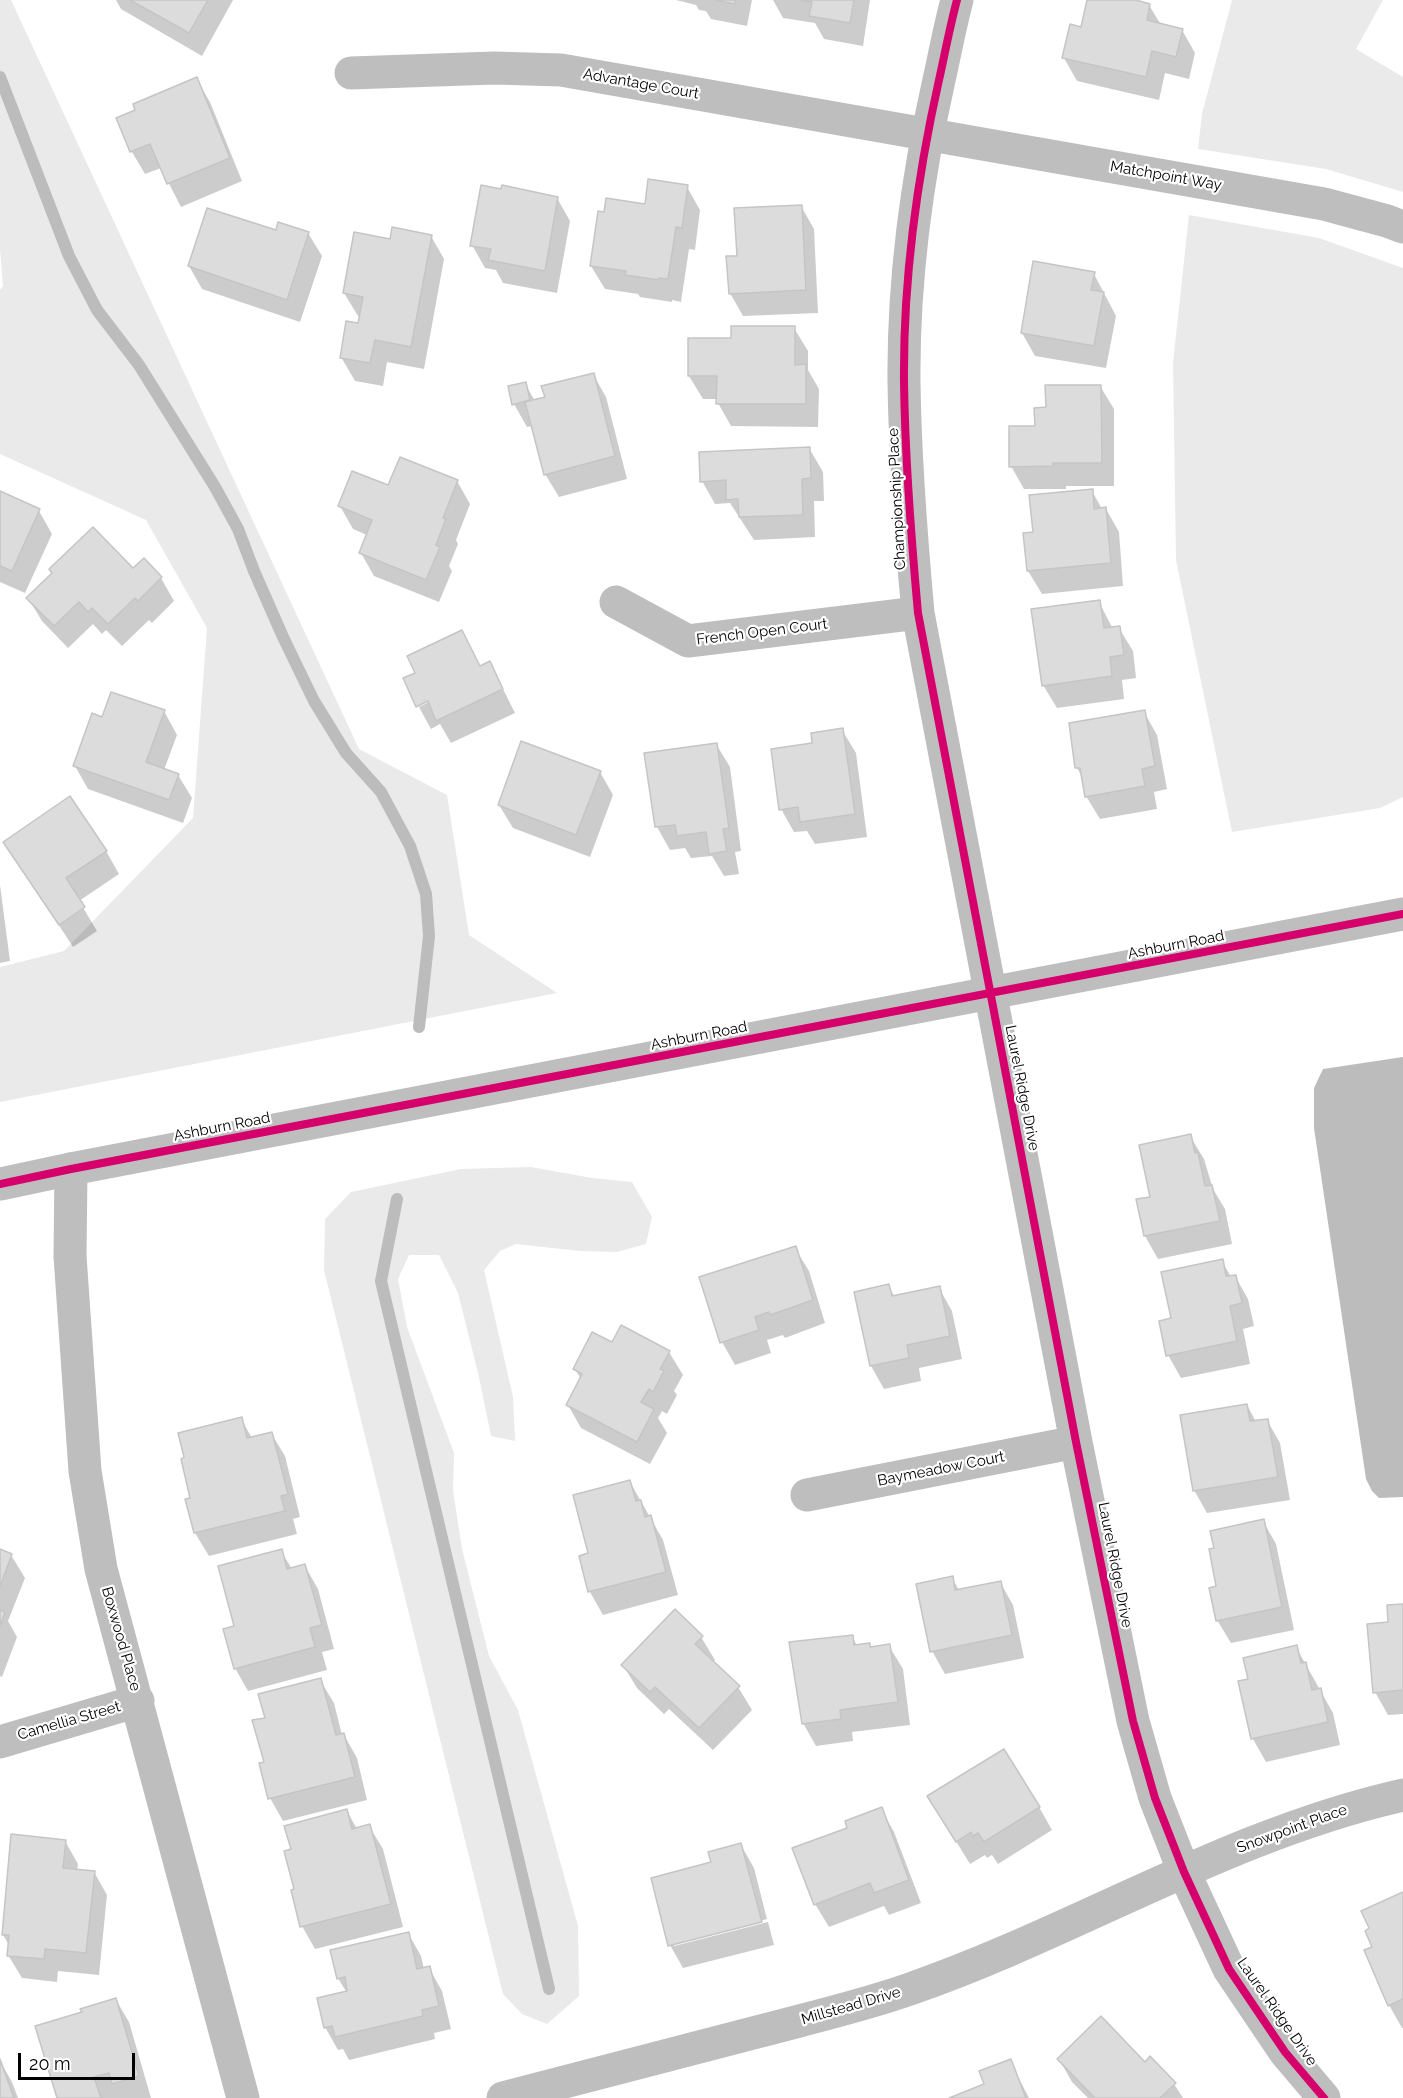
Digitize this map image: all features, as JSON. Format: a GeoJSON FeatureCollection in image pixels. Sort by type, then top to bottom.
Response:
{"type":"FeatureCollection","features":[{"type":"Feature","properties":{"kind":"street","name":"Championship Place"},"geometry":{"type":"LineString","coordinates":[[957,0],[927,134],[918,189],[908,279],[904,380],[909,513],[918,613],[990,994]]}},
{"type":"Feature","properties":{"kind":"street","name":"Advantage Court"},"geometry":{"type":"LineString","coordinates":[[351,73],[494,68],[561,70],[927,134]]}},
{"type":"Feature","properties":{"kind":"street","name":"Matchpoint Way"},"geometry":{"type":"LineString","coordinates":[[927,134],[1324,204],[1403,226]]}},
{"type":"Feature","properties":{"kind":"street","name":"French Open Court"},"geometry":{"type":"LineString","coordinates":[[616,602],[688,641],[918,613]]}},
{"type":"Feature","properties":{"kind":"street","name":"Ashburn Road"},"geometry":{"type":"LineString","coordinates":[[0,1184],[1403,914]]}},
{"type":"Feature","properties":{"kind":"street","name":"Laurel Ridge Drive"},"geometry":{"type":"LineString","coordinates":[[990,994],[1076,1442],[1133,1721],[1155,1798],[1184,1872],[1229,1969],[1285,2052],[1324,2098]]}},
{"type":"Feature","properties":{"kind":"street","name":"Boxwood Place"},"geometry":{"type":"LineString","coordinates":[[71,1169],[70,1256],[85,1471],[102,1569],[243,2098]]}},
{"type":"Feature","properties":{"kind":"street","name":"Baymeadow Court"},"geometry":{"type":"LineString","coordinates":[[807,1495],[1076,1442]]}},
{"type":"Feature","properties":{"kind":"street","name":"Camellia Street"},"geometry":{"type":"LineString","coordinates":[[0,1742],[138,1701]]}},
{"type":"Feature","properties":{"kind":"street","name":"Snowpoint Place"},"geometry":{"type":"LineString","coordinates":[[1184,1872],[1257,1839],[1305,1822],[1403,1795]]}},
{"type":"Feature","properties":{"kind":"street","name":"Millstead Drive"},"geometry":{"type":"LineString","coordinates":[[503,2098],[842,2010],[909,1990],[984,1960],[1184,1872]]}},
{"type":"Feature","properties":{"kind":"shaded area"},"geometry":{"type":"Polygon","coordinates":[[[0,0],[11,0],[359,749],[447,795],[469,935],[557,993],[0,1102],[0,967],[64,951],[193,818],[207,628],[146,520],[0,454],[0,290],[3,286],[0,249],[0,0]]]}},
{"type":"Feature","properties":{"kind":"shaded area"},"geometry":{"type":"Polygon","coordinates":[[[1232,0],[1383,0],[1356,49],[1403,77],[1403,192],[1326,169],[1198,149],[1202,114],[1232,0]]]}},
{"type":"Feature","properties":{"kind":"shaded area"},"geometry":{"type":"Polygon","coordinates":[[[1189,215],[1319,238],[1403,268],[1403,797],[1380,808],[1232,832],[1176,560],[1173,363],[1189,215]]]}},
{"type":"Feature","properties":{"kind":"shaded area"},"geometry":{"type":"Polygon","coordinates":[[[1403,1057],[1403,1497],[1379,1498],[1372,1491],[1366,1479],[1314,1128],[1314,1088],[1323,1069],[1403,1057]]]}},
{"type":"Feature","properties":{"kind":"shaded area"},"geometry":{"type":"Polygon","coordinates":[[[531,1167],[592,1178],[632,1182],[652,1217],[646,1244],[617,1252],[580,1251],[516,1244],[500,1251],[484,1270],[513,1397],[515,1441],[491,1436],[458,1293],[439,1255],[409,1255],[398,1279],[407,1327],[454,1453],[453,1491],[462,1549],[489,1656],[518,1710],[578,1926],[579,1996],[547,2024],[522,2014],[503,1994],[324,1270],[325,1219],[351,1192],[461,1169],[531,1167]]]}},
{"type":"Feature","properties":{"kind":"building"},"geometry":{"type":"Polygon","coordinates":[[[130,0],[208,0],[189,33],[130,0]]]}},
{"type":"Feature","properties":{"kind":"building"},"geometry":{"type":"Polygon","coordinates":[[[714,0],[735,0],[735,4],[714,0]]]}},
{"type":"Feature","properties":{"kind":"building"},"geometry":{"type":"Polygon","coordinates":[[[800,0],[854,0],[850,23],[809,16],[812,2],[800,0]]]}},
{"type":"Feature","properties":{"kind":"building"},"geometry":{"type":"Polygon","coordinates":[[[1087,0],[1136,0],[1150,4],[1147,20],[1183,29],[1176,57],[1152,51],[1146,77],[1062,58],[1070,24],[1081,27],[1087,0]]]}},
{"type":"Feature","properties":{"kind":"building"},"geometry":{"type":"Polygon","coordinates":[[[197,77],[230,158],[167,184],[150,144],[130,152],[116,118],[135,110],[133,104],[197,77]]]}},
{"type":"Feature","properties":{"kind":"building"},"geometry":{"type":"Polygon","coordinates":[[[648,179],[688,185],[682,228],[676,227],[668,279],[659,278],[659,280],[625,275],[626,271],[590,266],[598,211],[604,212],[606,198],[645,204],[648,179]]]}},
{"type":"Feature","properties":{"kind":"building"},"geometry":{"type":"Polygon","coordinates":[[[481,185],[501,189],[502,185],[558,197],[545,271],[488,260],[491,249],[470,246],[481,185]]]}},
{"type":"Feature","properties":{"kind":"building"},"geometry":{"type":"Polygon","coordinates":[[[802,205],[806,290],[729,294],[726,256],[737,256],[734,208],[802,205]]]}},
{"type":"Feature","properties":{"kind":"building"},"geometry":{"type":"Polygon","coordinates":[[[207,208],[276,230],[278,222],[309,232],[287,300],[188,266],[207,208]]]}},
{"type":"Feature","properties":{"kind":"building"},"geometry":{"type":"Polygon","coordinates":[[[392,227],[432,235],[411,347],[375,340],[370,363],[340,358],[346,321],[358,323],[363,297],[343,293],[354,232],[390,239],[392,227]]]}},
{"type":"Feature","properties":{"kind":"building"},"geometry":{"type":"Polygon","coordinates":[[[1033,261],[1095,272],[1091,290],[1104,292],[1094,346],[1021,333],[1033,261]]]}},
{"type":"Feature","properties":{"kind":"building"},"geometry":{"type":"Polygon","coordinates":[[[731,326],[795,326],[795,365],[806,364],[806,404],[716,404],[717,376],[688,376],[688,338],[731,338],[731,326]]]}},
{"type":"Feature","properties":{"kind":"building"},"geometry":{"type":"Polygon","coordinates":[[[594,373],[615,456],[544,475],[525,402],[545,397],[541,386],[594,373]]]}},
{"type":"Feature","properties":{"kind":"building"},"geometry":{"type":"Polygon","coordinates":[[[526,382],[530,400],[512,405],[508,386],[526,382]]]}},
{"type":"Feature","properties":{"kind":"building"},"geometry":{"type":"Polygon","coordinates":[[[1045,385],[1101,385],[1102,463],[1053,463],[1053,466],[1009,467],[1009,426],[1035,426],[1034,408],[1046,407],[1045,385]]]}},
{"type":"Feature","properties":{"kind":"building"},"geometry":{"type":"Polygon","coordinates":[[[810,447],[811,478],[802,479],[803,515],[739,517],[738,499],[726,500],[726,480],[700,482],[699,452],[810,447]]]}},
{"type":"Feature","properties":{"kind":"building"},"geometry":{"type":"Polygon","coordinates":[[[400,457],[458,480],[443,518],[446,519],[436,545],[440,547],[426,580],[359,553],[372,520],[338,506],[352,471],[388,485],[400,457]]]}},
{"type":"Feature","properties":{"kind":"building"},"geometry":{"type":"Polygon","coordinates":[[[1093,489],[1094,509],[1106,507],[1111,563],[1027,571],[1023,533],[1033,532],[1029,495],[1093,489]]]}},
{"type":"Feature","properties":{"kind":"building"},"geometry":{"type":"Polygon","coordinates":[[[0,491],[40,509],[12,571],[0,566],[0,491]]]}},
{"type":"Feature","properties":{"kind":"building"},"geometry":{"type":"Polygon","coordinates":[[[93,527],[133,568],[144,558],[162,577],[138,601],[135,598],[108,624],[92,608],[88,612],[79,602],[54,626],[26,598],[52,573],[49,569],[93,527]]]}},
{"type":"Feature","properties":{"kind":"building"},"geometry":{"type":"Polygon","coordinates":[[[1100,600],[1104,628],[1120,626],[1124,655],[1110,657],[1112,676],[1042,686],[1031,609],[1100,600]]]}},
{"type":"Feature","properties":{"kind":"building"},"geometry":{"type":"Polygon","coordinates":[[[462,630],[480,666],[490,661],[503,689],[436,721],[428,701],[416,707],[403,678],[415,673],[407,656],[462,630]]]}},
{"type":"Feature","properties":{"kind":"building"},"geometry":{"type":"Polygon","coordinates":[[[111,692],[165,710],[146,762],[179,774],[169,800],[73,766],[92,713],[102,717],[111,692]]]}},
{"type":"Feature","properties":{"kind":"building"},"geometry":{"type":"Polygon","coordinates":[[[1145,710],[1155,766],[1142,769],[1145,786],[1085,797],[1080,768],[1075,768],[1069,723],[1145,710]]]}},
{"type":"Feature","properties":{"kind":"building"},"geometry":{"type":"Polygon","coordinates":[[[843,728],[855,814],[800,822],[798,807],[779,810],[771,749],[812,743],[811,733],[843,728]]]}},
{"type":"Feature","properties":{"kind":"building"},"geometry":{"type":"Polygon","coordinates":[[[521,741],[601,771],[576,835],[498,805],[521,741]]]}},
{"type":"Feature","properties":{"kind":"building"},"geometry":{"type":"Polygon","coordinates":[[[717,743],[729,828],[723,829],[727,851],[709,854],[706,832],[677,836],[675,825],[655,827],[644,753],[717,743]]]}},
{"type":"Feature","properties":{"kind":"building"},"geometry":{"type":"Polygon","coordinates":[[[70,796],[107,851],[66,878],[85,907],[59,925],[3,842],[70,796]]]}},
{"type":"Feature","properties":{"kind":"building"},"geometry":{"type":"Polygon","coordinates":[[[1191,1134],[1195,1153],[1198,1152],[1205,1186],[1212,1185],[1220,1221],[1144,1236],[1136,1199],[1150,1197],[1139,1145],[1191,1134]]]}},
{"type":"Feature","properties":{"kind":"building"},"geometry":{"type":"Polygon","coordinates":[[[796,1246],[813,1300],[770,1315],[769,1312],[755,1317],[759,1330],[720,1343],[699,1277],[796,1246]]]}},
{"type":"Feature","properties":{"kind":"building"},"geometry":{"type":"Polygon","coordinates":[[[1223,1259],[1226,1276],[1236,1275],[1242,1303],[1230,1306],[1237,1341],[1166,1356],[1159,1321],[1171,1318],[1161,1272],[1223,1259]]]}},
{"type":"Feature","properties":{"kind":"building"},"geometry":{"type":"Polygon","coordinates":[[[889,1284],[892,1296],[940,1286],[950,1336],[907,1345],[909,1358],[870,1366],[854,1292],[889,1284]]]}},
{"type":"Feature","properties":{"kind":"building"},"geometry":{"type":"Polygon","coordinates":[[[621,1325],[670,1351],[660,1369],[664,1371],[653,1392],[649,1389],[641,1402],[654,1409],[637,1442],[566,1405],[582,1374],[573,1369],[592,1332],[612,1342],[621,1325]]]}},
{"type":"Feature","properties":{"kind":"building"},"geometry":{"type":"Polygon","coordinates":[[[1247,1404],[1250,1421],[1268,1419],[1278,1477],[1193,1491],[1180,1415],[1247,1404]]]}},
{"type":"Feature","properties":{"kind":"building"},"geometry":{"type":"Polygon","coordinates":[[[242,1417],[247,1438],[272,1432],[288,1494],[281,1496],[285,1511],[194,1533],[185,1499],[190,1498],[178,1433],[242,1417]]]}},
{"type":"Feature","properties":{"kind":"building"},"geometry":{"type":"Polygon","coordinates":[[[630,1480],[636,1501],[641,1500],[645,1517],[651,1515],[666,1572],[588,1592],[579,1556],[588,1553],[573,1495],[630,1480]]]}},
{"type":"Feature","properties":{"kind":"building"},"geometry":{"type":"Polygon","coordinates":[[[1264,1519],[1282,1607],[1216,1621],[1209,1588],[1216,1586],[1209,1549],[1214,1548],[1210,1531],[1264,1519]]]}},
{"type":"Feature","properties":{"kind":"building"},"geometry":{"type":"Polygon","coordinates":[[[0,1549],[12,1554],[0,1587],[0,1549]]]}},
{"type":"Feature","properties":{"kind":"building"},"geometry":{"type":"Polygon","coordinates":[[[282,1549],[287,1569],[305,1564],[322,1625],[310,1628],[315,1647],[234,1669],[223,1629],[234,1626],[218,1566],[282,1549]]]}},
{"type":"Feature","properties":{"kind":"building"},"geometry":{"type":"Polygon","coordinates":[[[953,1576],[955,1590],[1001,1581],[1012,1635],[930,1652],[916,1584],[953,1576]]]}},
{"type":"Feature","properties":{"kind":"building"},"geometry":{"type":"Polygon","coordinates":[[[1403,1604],[1403,1690],[1373,1693],[1367,1624],[1388,1622],[1387,1605],[1403,1604]]]}},
{"type":"Feature","properties":{"kind":"building"},"geometry":{"type":"Polygon","coordinates":[[[675,1609],[703,1636],[695,1644],[740,1686],[699,1728],[655,1687],[650,1692],[621,1665],[675,1609]]]}},
{"type":"Feature","properties":{"kind":"building"},"geometry":{"type":"Polygon","coordinates":[[[0,1610],[5,1612],[0,1626],[0,1610]]]}},
{"type":"Feature","properties":{"kind":"building"},"geometry":{"type":"Polygon","coordinates":[[[853,1635],[854,1645],[870,1643],[870,1647],[890,1644],[898,1702],[840,1710],[841,1719],[802,1724],[789,1642],[853,1635]]]}},
{"type":"Feature","properties":{"kind":"building"},"geometry":{"type":"Polygon","coordinates":[[[1297,1645],[1301,1663],[1306,1662],[1312,1690],[1321,1688],[1328,1722],[1251,1739],[1238,1681],[1248,1679],[1243,1658],[1297,1645]]]}},
{"type":"Feature","properties":{"kind":"building"},"geometry":{"type":"Polygon","coordinates":[[[321,1678],[336,1735],[344,1733],[355,1777],[268,1799],[259,1763],[264,1762],[252,1720],[265,1718],[258,1694],[321,1678]]]}},
{"type":"Feature","properties":{"kind":"building"},"geometry":{"type":"Polygon","coordinates":[[[1004,1749],[1040,1807],[984,1842],[978,1833],[973,1836],[971,1832],[956,1842],[927,1796],[1004,1749]]]}},
{"type":"Feature","properties":{"kind":"building"},"geometry":{"type":"Polygon","coordinates":[[[882,1807],[909,1880],[874,1893],[870,1883],[814,1905],[792,1848],[847,1828],[845,1821],[882,1807]]]}},
{"type":"Feature","properties":{"kind":"building"},"geometry":{"type":"Polygon","coordinates":[[[347,1809],[352,1829],[370,1824],[391,1904],[300,1927],[291,1890],[294,1889],[284,1851],[291,1849],[284,1826],[347,1809]]]}},
{"type":"Feature","properties":{"kind":"building"},"geometry":{"type":"Polygon","coordinates":[[[11,1834],[66,1840],[63,1868],[95,1871],[86,1953],[45,1949],[44,1959],[7,1956],[9,1935],[2,1935],[11,1834]]]}},
{"type":"Feature","properties":{"kind":"building"},"geometry":{"type":"Polygon","coordinates":[[[741,1843],[762,1922],[668,1946],[651,1878],[711,1862],[708,1852],[741,1843]]]}},
{"type":"Feature","properties":{"kind":"building"},"geometry":{"type":"Polygon","coordinates":[[[1403,1892],[1403,1999],[1388,2006],[1364,1950],[1372,1947],[1365,1931],[1369,1928],[1361,1911],[1403,1892]]]}},
{"type":"Feature","properties":{"kind":"building"},"geometry":{"type":"Polygon","coordinates":[[[409,1932],[417,1969],[430,1966],[439,2006],[422,2010],[423,2016],[335,2037],[332,2026],[324,2028],[317,1998],[347,1991],[345,1977],[337,1979],[330,1950],[409,1932]]]}},
{"type":"Feature","properties":{"kind":"building"},"geometry":{"type":"Polygon","coordinates":[[[116,1998],[139,2076],[112,2084],[109,2073],[94,2077],[101,2098],[57,2098],[35,2026],[82,2012],[80,2009],[116,1998]]]}},
{"type":"Feature","properties":{"kind":"building"},"geometry":{"type":"Polygon","coordinates":[[[1101,2016],[1145,2062],[1150,2056],[1176,2083],[1160,2098],[1095,2098],[1057,2059],[1101,2016]]]}},
{"type":"Feature","properties":{"kind":"building"},"geometry":{"type":"Polygon","coordinates":[[[0,2059],[14,2098],[0,2098],[0,2059]]]}},
{"type":"Feature","properties":{"kind":"building"},"geometry":{"type":"Polygon","coordinates":[[[1011,2059],[1026,2098],[949,2098],[984,2084],[979,2071],[1011,2059]]]}},
{"type":"Feature","properties":{"kind":"waterway"},"geometry":{"type":"LineString","coordinates":[[0,77],[69,256],[97,310],[139,365],[215,487],[238,529],[283,637],[314,701],[346,753],[381,792],[410,846],[426,894],[429,936],[419,1027]]}},
{"type":"Feature","properties":{"kind":"waterway"},"geometry":{"type":"LineString","coordinates":[[397,1199],[381,1281],[549,1989]]}},
{"type":"Feature","properties":{"kind":"cycle path"},"geometry":{"type":"LineString","coordinates":[[957,0],[924,154],[913,230],[906,306],[904,344],[906,440],[918,613],[1076,1442],[1133,1721],[1155,1798],[1184,1872],[1229,1969],[1285,2052],[1324,2098]]}},
{"type":"Feature","properties":{"kind":"cycle path"},"geometry":{"type":"LineString","coordinates":[[0,1184],[1403,914]]}}]}
